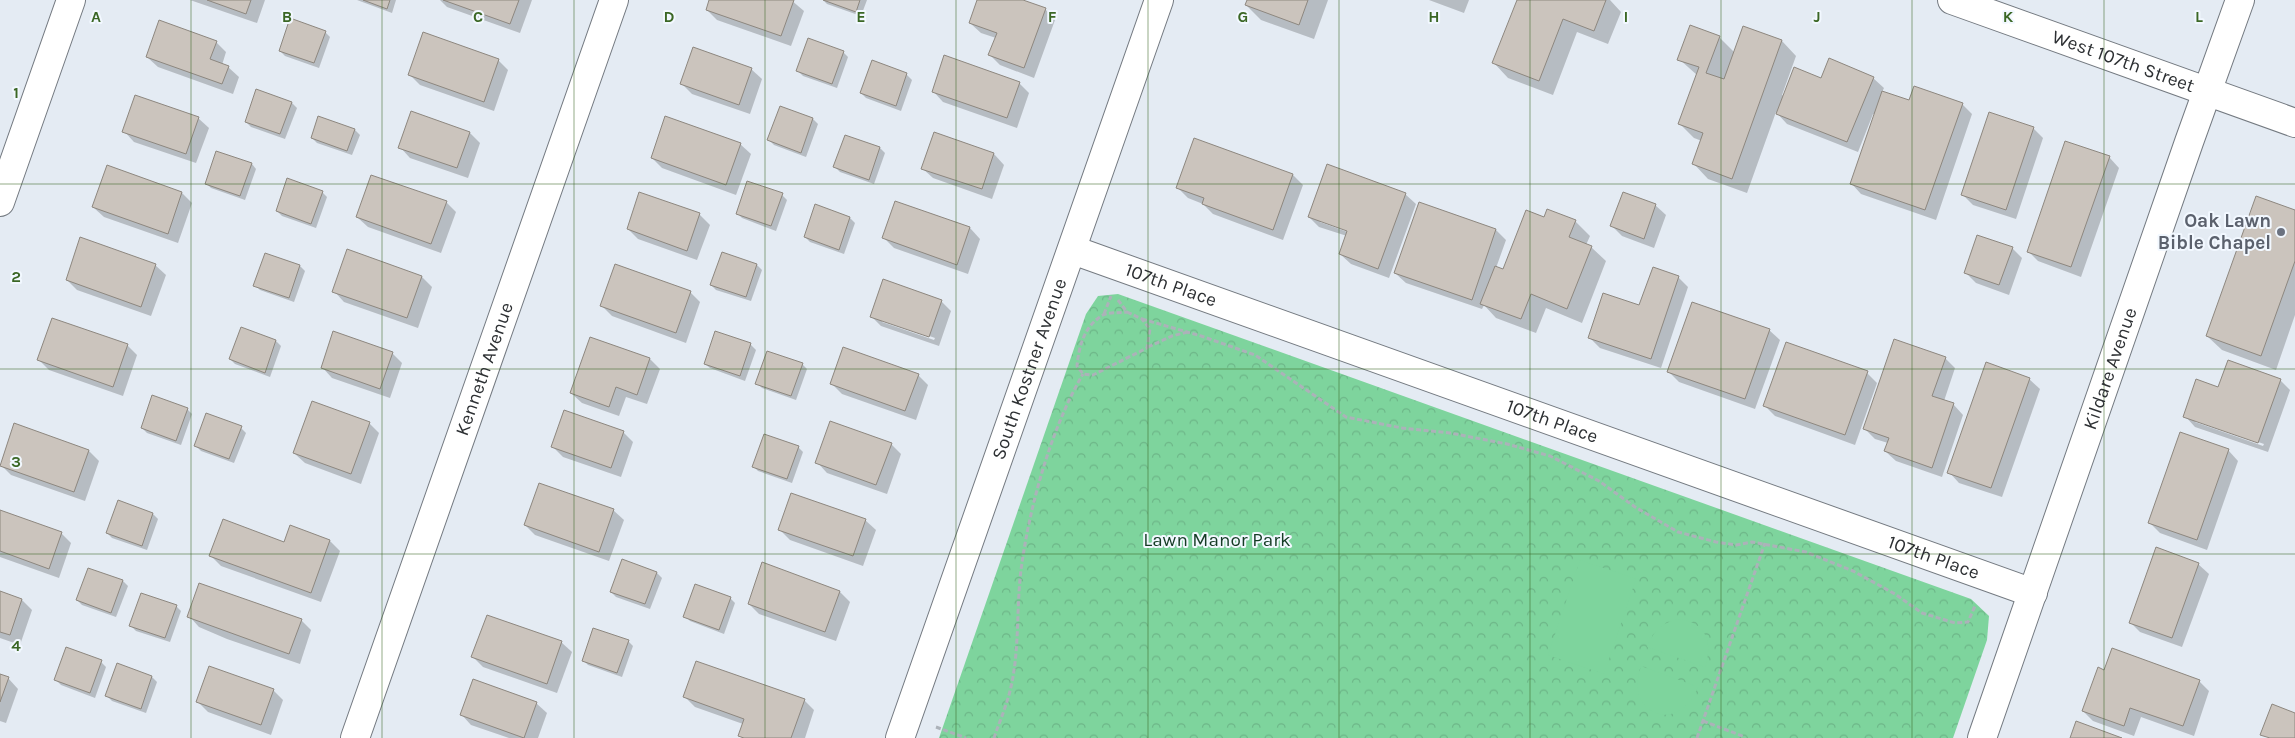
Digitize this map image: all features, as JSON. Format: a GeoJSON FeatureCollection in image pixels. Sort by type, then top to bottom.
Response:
{"type":"FeatureCollection","features":[{"type":"Feature","properties":{"kind":"street"},"geometry":{"type":"LineString","coordinates":[[0,202],[71,0]]}},
{"type":"Feature","properties":{"kind":"street","name":"Kenneth Avenue"},"geometry":{"type":"LineString","coordinates":[[355,738],[614,0]]}},
{"type":"Feature","properties":{"kind":"street","name":"South Kostner Avenue"},"geometry":{"type":"LineString","coordinates":[[900,738],[1159,0]]}},
{"type":"Feature","properties":{"kind":"street","name":"West 107th Street"},"geometry":{"type":"LineString","coordinates":[[1952,0],[2295,123]]}},
{"type":"Feature","properties":{"kind":"street","name":"Kildare Avenue"},"geometry":{"type":"LineString","coordinates":[[1982,738],[2240,0]]}},
{"type":"Feature","properties":{"kind":"street","name":"107th Place"},"geometry":{"type":"LineString","coordinates":[[1072,250],[2032,593]]}},
{"type":"Feature","properties":{"kind":"path"},"geometry":{"type":"LineString","coordinates":[[1114,288],[1104,314],[1087,329],[1078,348],[1076,366],[1083,374],[1094,375],[1172,336],[1189,332]]}},
{"type":"Feature","properties":{"kind":"path"},"geometry":{"type":"LineString","coordinates":[[1104,314],[1127,312],[1142,319],[1189,332],[1255,355],[1346,417],[1402,428],[1450,433],[1508,444],[1550,456],[1599,481],[1635,507],[1678,532],[1716,542],[1736,545],[1752,542],[1765,543],[1806,552],[1854,570],[1895,594],[1922,613],[1955,624],[1968,622],[1975,606]]}},
{"type":"Feature","properties":{"kind":"path"},"geometry":{"type":"LineString","coordinates":[[1142,319],[1150,330],[1147,348]]}},
{"type":"Feature","properties":{"kind":"path"},"geometry":{"type":"LineString","coordinates":[[994,738],[1010,691],[1018,641],[1021,572],[1028,521],[1052,446],[1075,388],[1083,374]]}},
{"type":"Feature","properties":{"kind":"path"},"geometry":{"type":"LineString","coordinates":[[1697,738],[1765,543]]}},
{"type":"Feature","properties":{"kind":"path"},"geometry":{"type":"LineString","coordinates":[[1703,721],[1745,737]]}},
{"type":"Feature","properties":{"kind":"path"},"geometry":{"type":"LineString","coordinates":[[931,726],[966,738]]}},
{"type":"Feature","properties":{"kind":"green space","name":"Lawn Manor Park"},"geometry":{"type":"Polygon","coordinates":[[[1118,294],[1971,599],[1989,616],[1987,640],[1953,738],[939,738],[1086,314],[1098,296],[1118,294]]]}},
{"type":"Feature","properties":{"kind":"green space"},"geometry":{"type":"Polygon","coordinates":[[[1580,560],[1636,579],[1604,674],[1548,655],[1580,560]]]}},
{"type":"Feature","properties":{"kind":"green space"},"geometry":{"type":"Polygon","coordinates":[[[1679,619],[1696,625],[1706,635],[1708,650],[1705,667],[1647,647],[1652,636],[1659,628],[1679,619]]]}},
{"type":"Feature","properties":{"kind":"green space"},"geometry":{"type":"Polygon","coordinates":[[[1641,666],[1698,687],[1690,702],[1679,711],[1667,715],[1656,713],[1646,707],[1640,697],[1638,683],[1641,666]]]}},
{"type":"Feature","properties":{"kind":"building"},"geometry":{"type":"Polygon","coordinates":[[[207,0],[251,0],[246,14],[207,0]]]}},
{"type":"Feature","properties":{"kind":"building"},"geometry":{"type":"Polygon","coordinates":[[[363,0],[390,0],[387,9],[363,0]]]}},
{"type":"Feature","properties":{"kind":"building"},"geometry":{"type":"Polygon","coordinates":[[[443,0],[519,0],[510,24],[443,0]]]}},
{"type":"Feature","properties":{"kind":"building"},"geometry":{"type":"Polygon","coordinates":[[[709,0],[794,0],[781,36],[706,10],[709,0]]]}},
{"type":"Feature","properties":{"kind":"building"},"geometry":{"type":"Polygon","coordinates":[[[823,0],[860,0],[856,12],[823,0]]]}},
{"type":"Feature","properties":{"kind":"building"},"geometry":{"type":"Polygon","coordinates":[[[977,0],[1023,0],[1046,8],[1024,68],[988,55],[997,33],[969,23],[977,0]]]}},
{"type":"Feature","properties":{"kind":"building"},"geometry":{"type":"Polygon","coordinates":[[[1247,0],[1308,0],[1299,25],[1245,5],[1247,0]]]}},
{"type":"Feature","properties":{"kind":"building"},"geometry":{"type":"Polygon","coordinates":[[[1517,0],[1606,0],[1594,31],[1563,19],[1539,81],[1492,63],[1517,0]]]}},
{"type":"Feature","properties":{"kind":"building"},"geometry":{"type":"Polygon","coordinates":[[[290,18],[326,31],[314,63],[279,51],[290,18]]]}},
{"type":"Feature","properties":{"kind":"building"},"geometry":{"type":"Polygon","coordinates":[[[159,20],[217,41],[210,59],[229,66],[222,84],[146,57],[159,20]]]}},
{"type":"Feature","properties":{"kind":"building"},"geometry":{"type":"Polygon","coordinates":[[[1690,25],[1720,36],[1706,73],[1724,79],[1743,26],[1782,40],[1732,179],[1692,164],[1703,133],[1678,124],[1699,67],[1677,60],[1690,25]]]}},
{"type":"Feature","properties":{"kind":"building"},"geometry":{"type":"Polygon","coordinates":[[[423,32],[499,59],[484,102],[408,75],[423,32]]]}},
{"type":"Feature","properties":{"kind":"building"},"geometry":{"type":"Polygon","coordinates":[[[808,38],[844,51],[832,84],[796,71],[808,38]]]}},
{"type":"Feature","properties":{"kind":"building"},"geometry":{"type":"Polygon","coordinates":[[[693,47],[752,68],[739,105],[680,84],[693,47]]]}},
{"type":"Feature","properties":{"kind":"building"},"geometry":{"type":"Polygon","coordinates":[[[944,55],[1020,82],[1007,118],[932,92],[944,55]]]}},
{"type":"Feature","properties":{"kind":"building"},"geometry":{"type":"Polygon","coordinates":[[[1829,58],[1874,77],[1847,142],[1776,114],[1794,67],[1821,78],[1829,58]]]}},
{"type":"Feature","properties":{"kind":"building"},"geometry":{"type":"Polygon","coordinates":[[[872,60],[907,73],[896,106],[860,93],[872,60]]]}},
{"type":"Feature","properties":{"kind":"building"},"geometry":{"type":"Polygon","coordinates":[[[1914,86],[1963,103],[1925,210],[1850,184],[1882,91],[1909,100],[1914,86]]]}},
{"type":"Feature","properties":{"kind":"building"},"geometry":{"type":"Polygon","coordinates":[[[256,89],[292,102],[280,134],[245,122],[256,89]]]}},
{"type":"Feature","properties":{"kind":"building"},"geometry":{"type":"Polygon","coordinates":[[[135,95],[199,117],[186,154],[122,132],[135,95]]]}},
{"type":"Feature","properties":{"kind":"building"},"geometry":{"type":"Polygon","coordinates":[[[780,106],[813,118],[801,153],[767,140],[780,106]]]}},
{"type":"Feature","properties":{"kind":"building"},"geometry":{"type":"Polygon","coordinates":[[[411,111],[470,132],[457,168],[398,148],[411,111]]]}},
{"type":"Feature","properties":{"kind":"building"},"geometry":{"type":"Polygon","coordinates":[[[1989,112],[2034,127],[2006,210],[1961,195],[1989,112]]]}},
{"type":"Feature","properties":{"kind":"building"},"geometry":{"type":"Polygon","coordinates":[[[318,116],[355,129],[347,151],[311,138],[318,116]]]}},
{"type":"Feature","properties":{"kind":"building"},"geometry":{"type":"Polygon","coordinates":[[[665,116],[741,143],[726,185],[651,158],[665,116]]]}},
{"type":"Feature","properties":{"kind":"building"},"geometry":{"type":"Polygon","coordinates":[[[934,132],[994,153],[982,189],[921,169],[934,132]]]}},
{"type":"Feature","properties":{"kind":"building"},"geometry":{"type":"Polygon","coordinates":[[[845,135],[880,147],[869,180],[833,167],[845,135]]]}},
{"type":"Feature","properties":{"kind":"building"},"geometry":{"type":"Polygon","coordinates":[[[1194,138],[1293,174],[1273,230],[1202,204],[1204,198],[1176,188],[1194,138]]]}},
{"type":"Feature","properties":{"kind":"building"},"geometry":{"type":"Polygon","coordinates":[[[2065,141],[2110,156],[2071,267],[2027,252],[2065,141]]]}},
{"type":"Feature","properties":{"kind":"building"},"geometry":{"type":"Polygon","coordinates":[[[216,151],[252,163],[240,196],[205,184],[216,151]]]}},
{"type":"Feature","properties":{"kind":"building"},"geometry":{"type":"Polygon","coordinates":[[[1327,164],[1406,193],[1378,269],[1339,254],[1347,231],[1308,217],[1327,164]]]}},
{"type":"Feature","properties":{"kind":"building"},"geometry":{"type":"Polygon","coordinates":[[[107,165],[182,192],[168,234],[92,207],[107,165]]]}},
{"type":"Feature","properties":{"kind":"building"},"geometry":{"type":"Polygon","coordinates":[[[371,175],[447,201],[431,244],[356,217],[371,175]]]}},
{"type":"Feature","properties":{"kind":"building"},"geometry":{"type":"Polygon","coordinates":[[[287,178],[323,191],[311,224],[276,211],[287,178]]]}},
{"type":"Feature","properties":{"kind":"building"},"geometry":{"type":"Polygon","coordinates":[[[747,181],[783,193],[771,226],[736,214],[747,181]]]}},
{"type":"Feature","properties":{"kind":"building"},"geometry":{"type":"Polygon","coordinates":[[[639,192],[700,213],[687,251],[627,229],[639,192]]]}},
{"type":"Feature","properties":{"kind":"building"},"geometry":{"type":"Polygon","coordinates":[[[1623,192],[1656,204],[1644,239],[1610,226],[1623,192]]]}},
{"type":"Feature","properties":{"kind":"building"},"geometry":{"type":"Polygon","coordinates":[[[2256,196],[2295,210],[2295,261],[2261,356],[2206,336],[2256,196]]]}},
{"type":"Feature","properties":{"kind":"building"},"geometry":{"type":"Polygon","coordinates":[[[895,201],[970,227],[957,265],[882,238],[895,201]]]}},
{"type":"Feature","properties":{"kind":"building"},"geometry":{"type":"Polygon","coordinates":[[[1419,202],[1496,229],[1472,300],[1394,273],[1419,202]]]}},
{"type":"Feature","properties":{"kind":"building"},"geometry":{"type":"Polygon","coordinates":[[[815,204],[850,217],[839,250],[804,237],[815,204]]]}},
{"type":"Feature","properties":{"kind":"building"},"geometry":{"type":"Polygon","coordinates":[[[1547,209],[1576,220],[1569,237],[1592,246],[1567,309],[1531,294],[1521,319],[1480,304],[1495,266],[1503,269],[1526,210],[1544,217],[1547,209]]]}},
{"type":"Feature","properties":{"kind":"building"},"geometry":{"type":"Polygon","coordinates":[[[1977,235],[2013,247],[1999,285],[1964,273],[1977,235]]]}},
{"type":"Feature","properties":{"kind":"building"},"geometry":{"type":"Polygon","coordinates":[[[80,237],[156,264],[141,307],[66,280],[80,237]]]}},
{"type":"Feature","properties":{"kind":"building"},"geometry":{"type":"Polygon","coordinates":[[[347,249],[422,276],[407,318],[332,292],[347,249]]]}},
{"type":"Feature","properties":{"kind":"building"},"geometry":{"type":"Polygon","coordinates":[[[722,252],[757,264],[746,297],[710,285],[722,252]]]}},
{"type":"Feature","properties":{"kind":"building"},"geometry":{"type":"Polygon","coordinates":[[[265,253],[300,265],[289,298],[253,286],[265,253]]]}},
{"type":"Feature","properties":{"kind":"building"},"geometry":{"type":"Polygon","coordinates":[[[615,264],[691,291],[676,333],[600,306],[615,264]]]}},
{"type":"Feature","properties":{"kind":"building"},"geometry":{"type":"Polygon","coordinates":[[[1653,267],[1679,276],[1651,359],[1588,338],[1603,293],[1639,305],[1653,267]]]}},
{"type":"Feature","properties":{"kind":"building"},"geometry":{"type":"Polygon","coordinates":[[[883,279],[942,300],[929,337],[870,317],[883,279]]]}},
{"type":"Feature","properties":{"kind":"building"},"geometry":{"type":"Polygon","coordinates":[[[1692,302],[1770,329],[1745,399],[1667,372],[1692,302]]]}},
{"type":"Feature","properties":{"kind":"building"},"geometry":{"type":"Polygon","coordinates":[[[52,318],[128,344],[113,387],[37,360],[52,318]]]}},
{"type":"Feature","properties":{"kind":"building"},"geometry":{"type":"Polygon","coordinates":[[[241,327],[276,340],[265,373],[229,359],[241,327]]]}},
{"type":"Feature","properties":{"kind":"building"},"geometry":{"type":"Polygon","coordinates":[[[333,331],[393,352],[380,389],[321,368],[333,331]]]}},
{"type":"Feature","properties":{"kind":"building"},"geometry":{"type":"Polygon","coordinates":[[[715,331],[751,343],[740,376],[704,364],[715,331]]]}},
{"type":"Feature","properties":{"kind":"building"},"geometry":{"type":"Polygon","coordinates":[[[590,337],[650,358],[637,395],[616,387],[609,407],[570,393],[590,337]]]}},
{"type":"Feature","properties":{"kind":"building"},"geometry":{"type":"Polygon","coordinates":[[[1894,339],[1946,357],[1932,396],[1954,403],[1932,468],[1884,451],[1889,438],[1863,429],[1894,339]]]}},
{"type":"Feature","properties":{"kind":"building"},"geometry":{"type":"Polygon","coordinates":[[[1786,342],[1868,371],[1845,435],[1763,406],[1786,342]]]}},
{"type":"Feature","properties":{"kind":"building"},"geometry":{"type":"Polygon","coordinates":[[[843,347],[919,374],[905,411],[830,384],[843,347]]]}},
{"type":"Feature","properties":{"kind":"building"},"geometry":{"type":"Polygon","coordinates":[[[767,351],[803,363],[791,396],[755,384],[767,351]]]}},
{"type":"Feature","properties":{"kind":"building"},"geometry":{"type":"Polygon","coordinates":[[[2228,360],[2281,379],[2258,443],[2183,417],[2196,379],[2218,387],[2228,360]]]}},
{"type":"Feature","properties":{"kind":"building"},"geometry":{"type":"Polygon","coordinates":[[[1986,362],[2030,378],[1991,488],[1947,473],[1986,362]]]}},
{"type":"Feature","properties":{"kind":"building"},"geometry":{"type":"Polygon","coordinates":[[[152,395],[188,408],[176,441],[141,428],[152,395]]]}},
{"type":"Feature","properties":{"kind":"building"},"geometry":{"type":"Polygon","coordinates":[[[312,401],[370,422],[351,474],[293,453],[312,401]]]}},
{"type":"Feature","properties":{"kind":"building"},"geometry":{"type":"Polygon","coordinates":[[[564,410],[624,431],[611,468],[551,447],[564,410]]]}},
{"type":"Feature","properties":{"kind":"building"},"geometry":{"type":"Polygon","coordinates":[[[206,413],[242,426],[229,459],[194,446],[206,413]]]}},
{"type":"Feature","properties":{"kind":"building"},"geometry":{"type":"Polygon","coordinates":[[[830,421],[892,443],[876,485],[815,463],[830,421]]]}},
{"type":"Feature","properties":{"kind":"building"},"geometry":{"type":"Polygon","coordinates":[[[14,423],[89,450],[74,492],[0,466],[14,423]]]}},
{"type":"Feature","properties":{"kind":"building"},"geometry":{"type":"Polygon","coordinates":[[[2180,432],[2229,449],[2197,540],[2148,523],[2180,432]]]}},
{"type":"Feature","properties":{"kind":"building"},"geometry":{"type":"Polygon","coordinates":[[[764,434],[799,446],[787,479],[752,467],[764,434]]]}},
{"type":"Feature","properties":{"kind":"building"},"geometry":{"type":"Polygon","coordinates":[[[539,483],[614,509],[599,552],[524,525],[539,483]]]}},
{"type":"Feature","properties":{"kind":"building"},"geometry":{"type":"Polygon","coordinates":[[[791,493],[866,519],[853,556],[778,530],[791,493]]]}},
{"type":"Feature","properties":{"kind":"building"},"geometry":{"type":"Polygon","coordinates":[[[118,500],[153,513],[142,546],[106,533],[118,500]]]}},
{"type":"Feature","properties":{"kind":"building"},"geometry":{"type":"Polygon","coordinates":[[[0,510],[62,532],[49,569],[0,551],[0,510]]]}},
{"type":"Feature","properties":{"kind":"building"},"geometry":{"type":"Polygon","coordinates":[[[223,519],[284,542],[290,525],[330,540],[311,593],[209,556],[223,519]]]}},
{"type":"Feature","properties":{"kind":"building"},"geometry":{"type":"Polygon","coordinates":[[[2156,547],[2199,563],[2172,638],[2129,623],[2156,547]]]}},
{"type":"Feature","properties":{"kind":"building"},"geometry":{"type":"Polygon","coordinates":[[[622,559],[657,572],[645,604],[610,592],[622,559]]]}},
{"type":"Feature","properties":{"kind":"building"},"geometry":{"type":"Polygon","coordinates":[[[762,562],[840,591],[825,632],[748,604],[762,562]]]}},
{"type":"Feature","properties":{"kind":"building"},"geometry":{"type":"Polygon","coordinates":[[[88,568],[123,580],[111,613],[76,600],[88,568]]]}},
{"type":"Feature","properties":{"kind":"building"},"geometry":{"type":"Polygon","coordinates":[[[199,583],[302,619],[289,654],[187,617],[199,583]]]}},
{"type":"Feature","properties":{"kind":"building"},"geometry":{"type":"Polygon","coordinates":[[[695,584],[731,597],[719,630],[683,617],[695,584]]]}},
{"type":"Feature","properties":{"kind":"building"},"geometry":{"type":"Polygon","coordinates":[[[0,591],[22,599],[10,635],[0,632],[0,591]]]}},
{"type":"Feature","properties":{"kind":"building"},"geometry":{"type":"Polygon","coordinates":[[[141,593],[177,605],[165,638],[129,626],[141,593]]]}},
{"type":"Feature","properties":{"kind":"building"},"geometry":{"type":"Polygon","coordinates":[[[487,615],[562,641],[547,684],[471,657],[487,615]]]}},
{"type":"Feature","properties":{"kind":"building"},"geometry":{"type":"Polygon","coordinates":[[[593,628],[629,640],[617,673],[582,661],[593,628]]]}},
{"type":"Feature","properties":{"kind":"building"},"geometry":{"type":"Polygon","coordinates":[[[66,647],[102,660],[90,693],[54,680],[66,647]]]}},
{"type":"Feature","properties":{"kind":"building"},"geometry":{"type":"Polygon","coordinates":[[[2112,648],[2200,680],[2183,726],[2130,708],[2124,726],[2082,711],[2098,667],[2104,670],[2112,648]]]}},
{"type":"Feature","properties":{"kind":"building"},"geometry":{"type":"Polygon","coordinates":[[[696,661],[805,699],[791,738],[744,738],[738,736],[744,719],[683,697],[696,661]]]}},
{"type":"Feature","properties":{"kind":"building"},"geometry":{"type":"Polygon","coordinates":[[[117,663],[152,676],[141,709],[105,696],[117,663]]]}},
{"type":"Feature","properties":{"kind":"building"},"geometry":{"type":"Polygon","coordinates":[[[209,666],[274,689],[261,725],[196,702],[209,666]]]}},
{"type":"Feature","properties":{"kind":"building"},"geometry":{"type":"Polygon","coordinates":[[[0,674],[9,677],[0,702],[0,674]]]}},
{"type":"Feature","properties":{"kind":"building"},"geometry":{"type":"Polygon","coordinates":[[[473,679],[537,702],[524,738],[460,715],[473,679]]]}},
{"type":"Feature","properties":{"kind":"building"},"geometry":{"type":"Polygon","coordinates":[[[2272,704],[2295,713],[2295,738],[2270,738],[2260,735],[2272,704]]]}},
{"type":"Feature","properties":{"kind":"building"},"geometry":{"type":"Polygon","coordinates":[[[2076,721],[2122,738],[2070,738],[2076,721]]]}},
{"type":"Feature","properties":{"kind":"place","name":"Oak Lawn Bible Chapel"},"geometry":{"type":"Point","coordinates":[2281,232]}}]}
